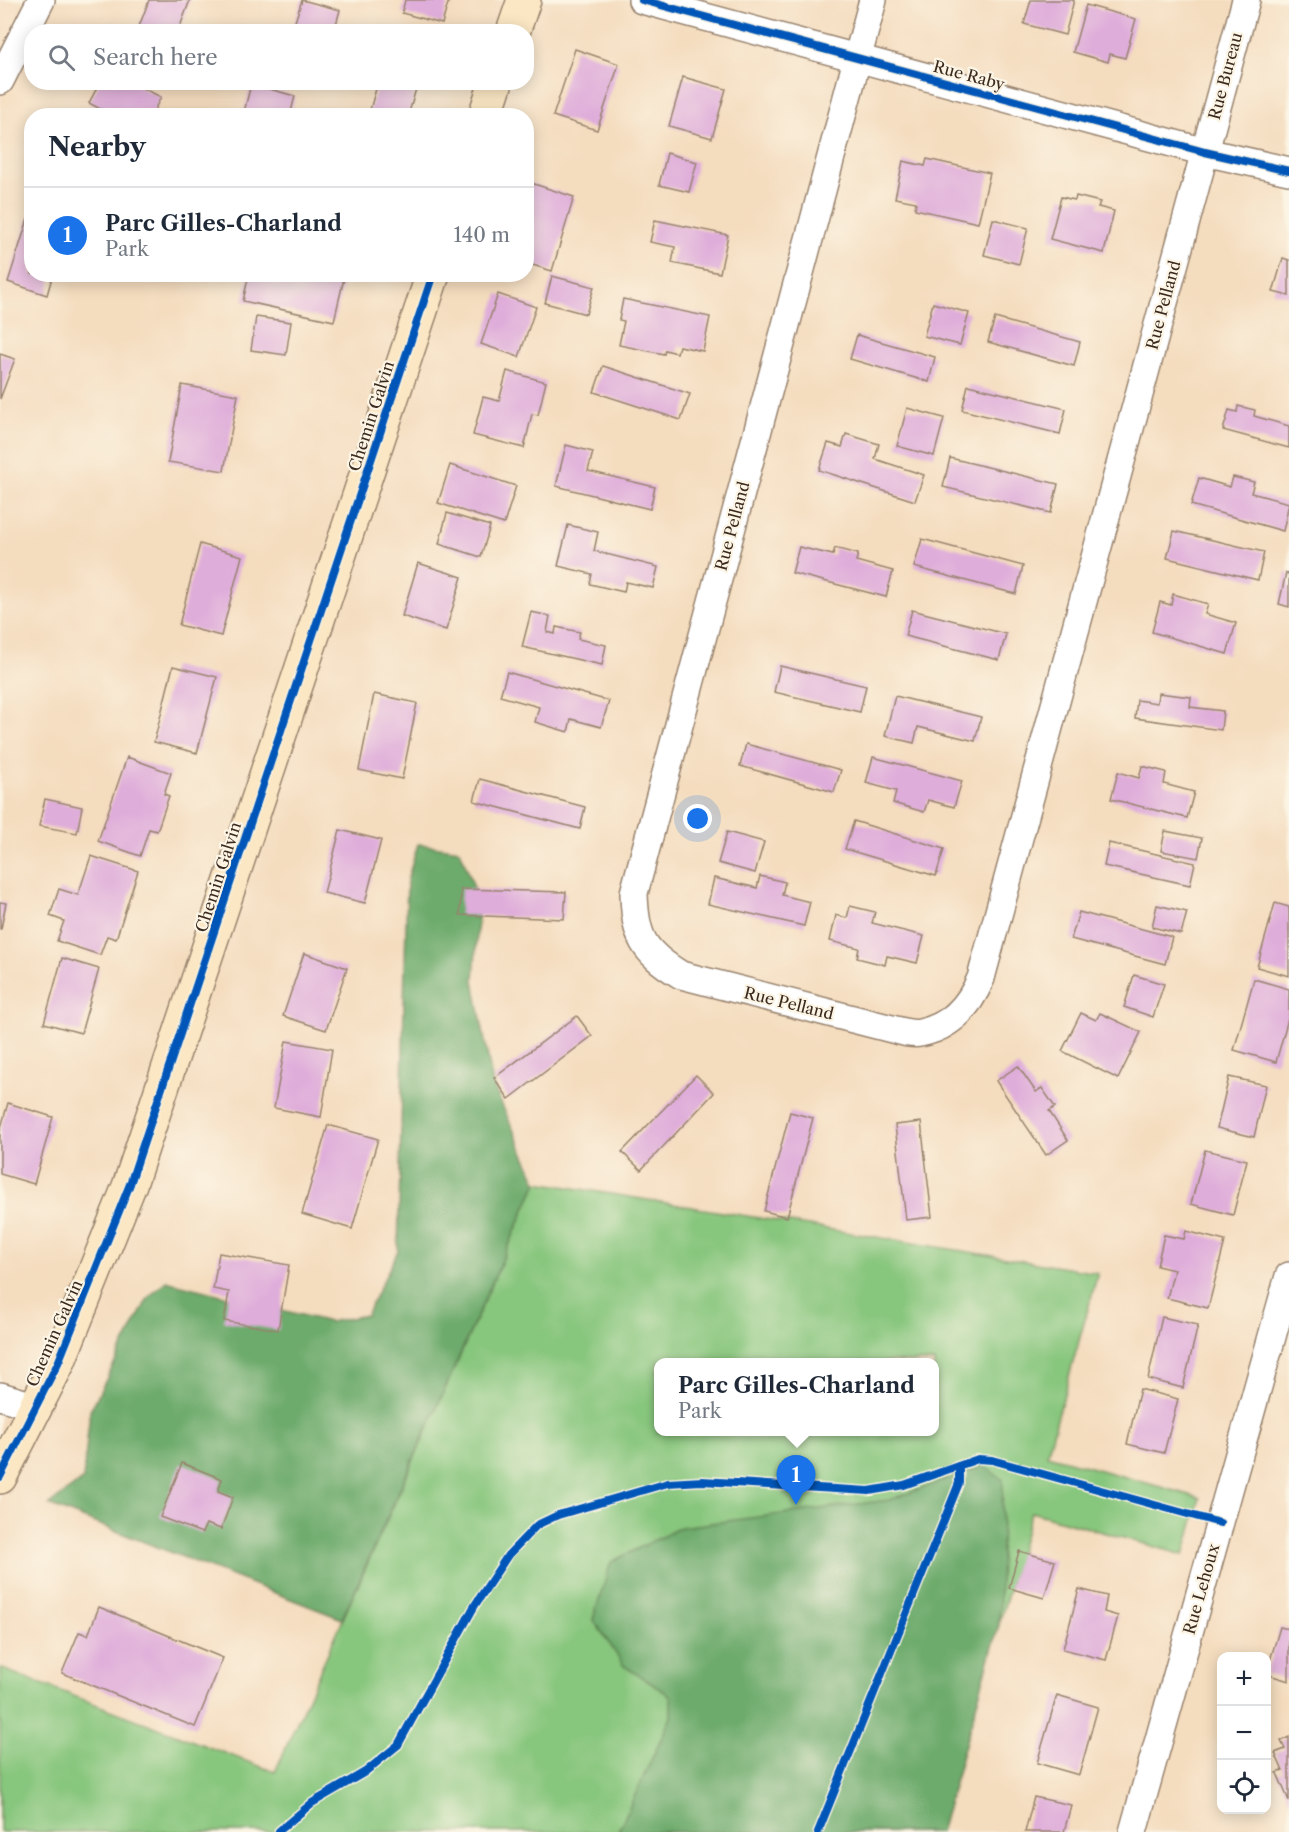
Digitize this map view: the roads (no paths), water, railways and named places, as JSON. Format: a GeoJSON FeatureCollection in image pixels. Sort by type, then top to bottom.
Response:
{"type":"FeatureCollection","features":[{"type":"Feature","properties":{"kind":"street"},"geometry":{"type":"LineString","coordinates":[[29,24],[41,0]]}},
{"type":"Feature","properties":{"kind":"street"},"geometry":{"type":"LineString","coordinates":[[516,24],[524,0]]}},
{"type":"Feature","properties":{"kind":"street","name":"Rue Raby"},"geometry":{"type":"LineString","coordinates":[[642,0],[1205,152],[1289,171]]}},
{"type":"Feature","properties":{"kind":"street","name":"Rue Pelland"},"geometry":{"type":"LineString","coordinates":[[873,0],[634,893],[634,920],[643,944],[658,961],[681,975],[919,1034],[956,1017],[973,999],[988,955],[1205,152]]}},
{"type":"Feature","properties":{"kind":"street","name":"Rue Bureau"},"geometry":{"type":"LineString","coordinates":[[1205,152],[1246,0]]}},
{"type":"Feature","properties":{"kind":"street"},"geometry":{"type":"LineString","coordinates":[[0,81],[24,34]]}},
{"type":"Feature","properties":{"kind":"street"},"geometry":{"type":"LineString","coordinates":[[488,108],[493,90]]}},
{"type":"Feature","properties":{"kind":"street","name":"Chemin Galvin"},"geometry":{"type":"LineString","coordinates":[[0,1477],[37,1407],[90,1287],[155,1112],[430,282]]}},
{"type":"Feature","properties":{"kind":"street","name":"Rue Lehoux"},"geometry":{"type":"LineString","coordinates":[[1133,1832],[1289,1276]]}},
{"type":"Feature","properties":{"kind":"street"},"geometry":{"type":"LineString","coordinates":[[0,1396],[37,1407]]}},
{"type":"Feature","properties":{"kind":"place","name":"Parc Gilles-Charland"},"geometry":{"type":"Point","coordinates":[796,1505]}}]}
